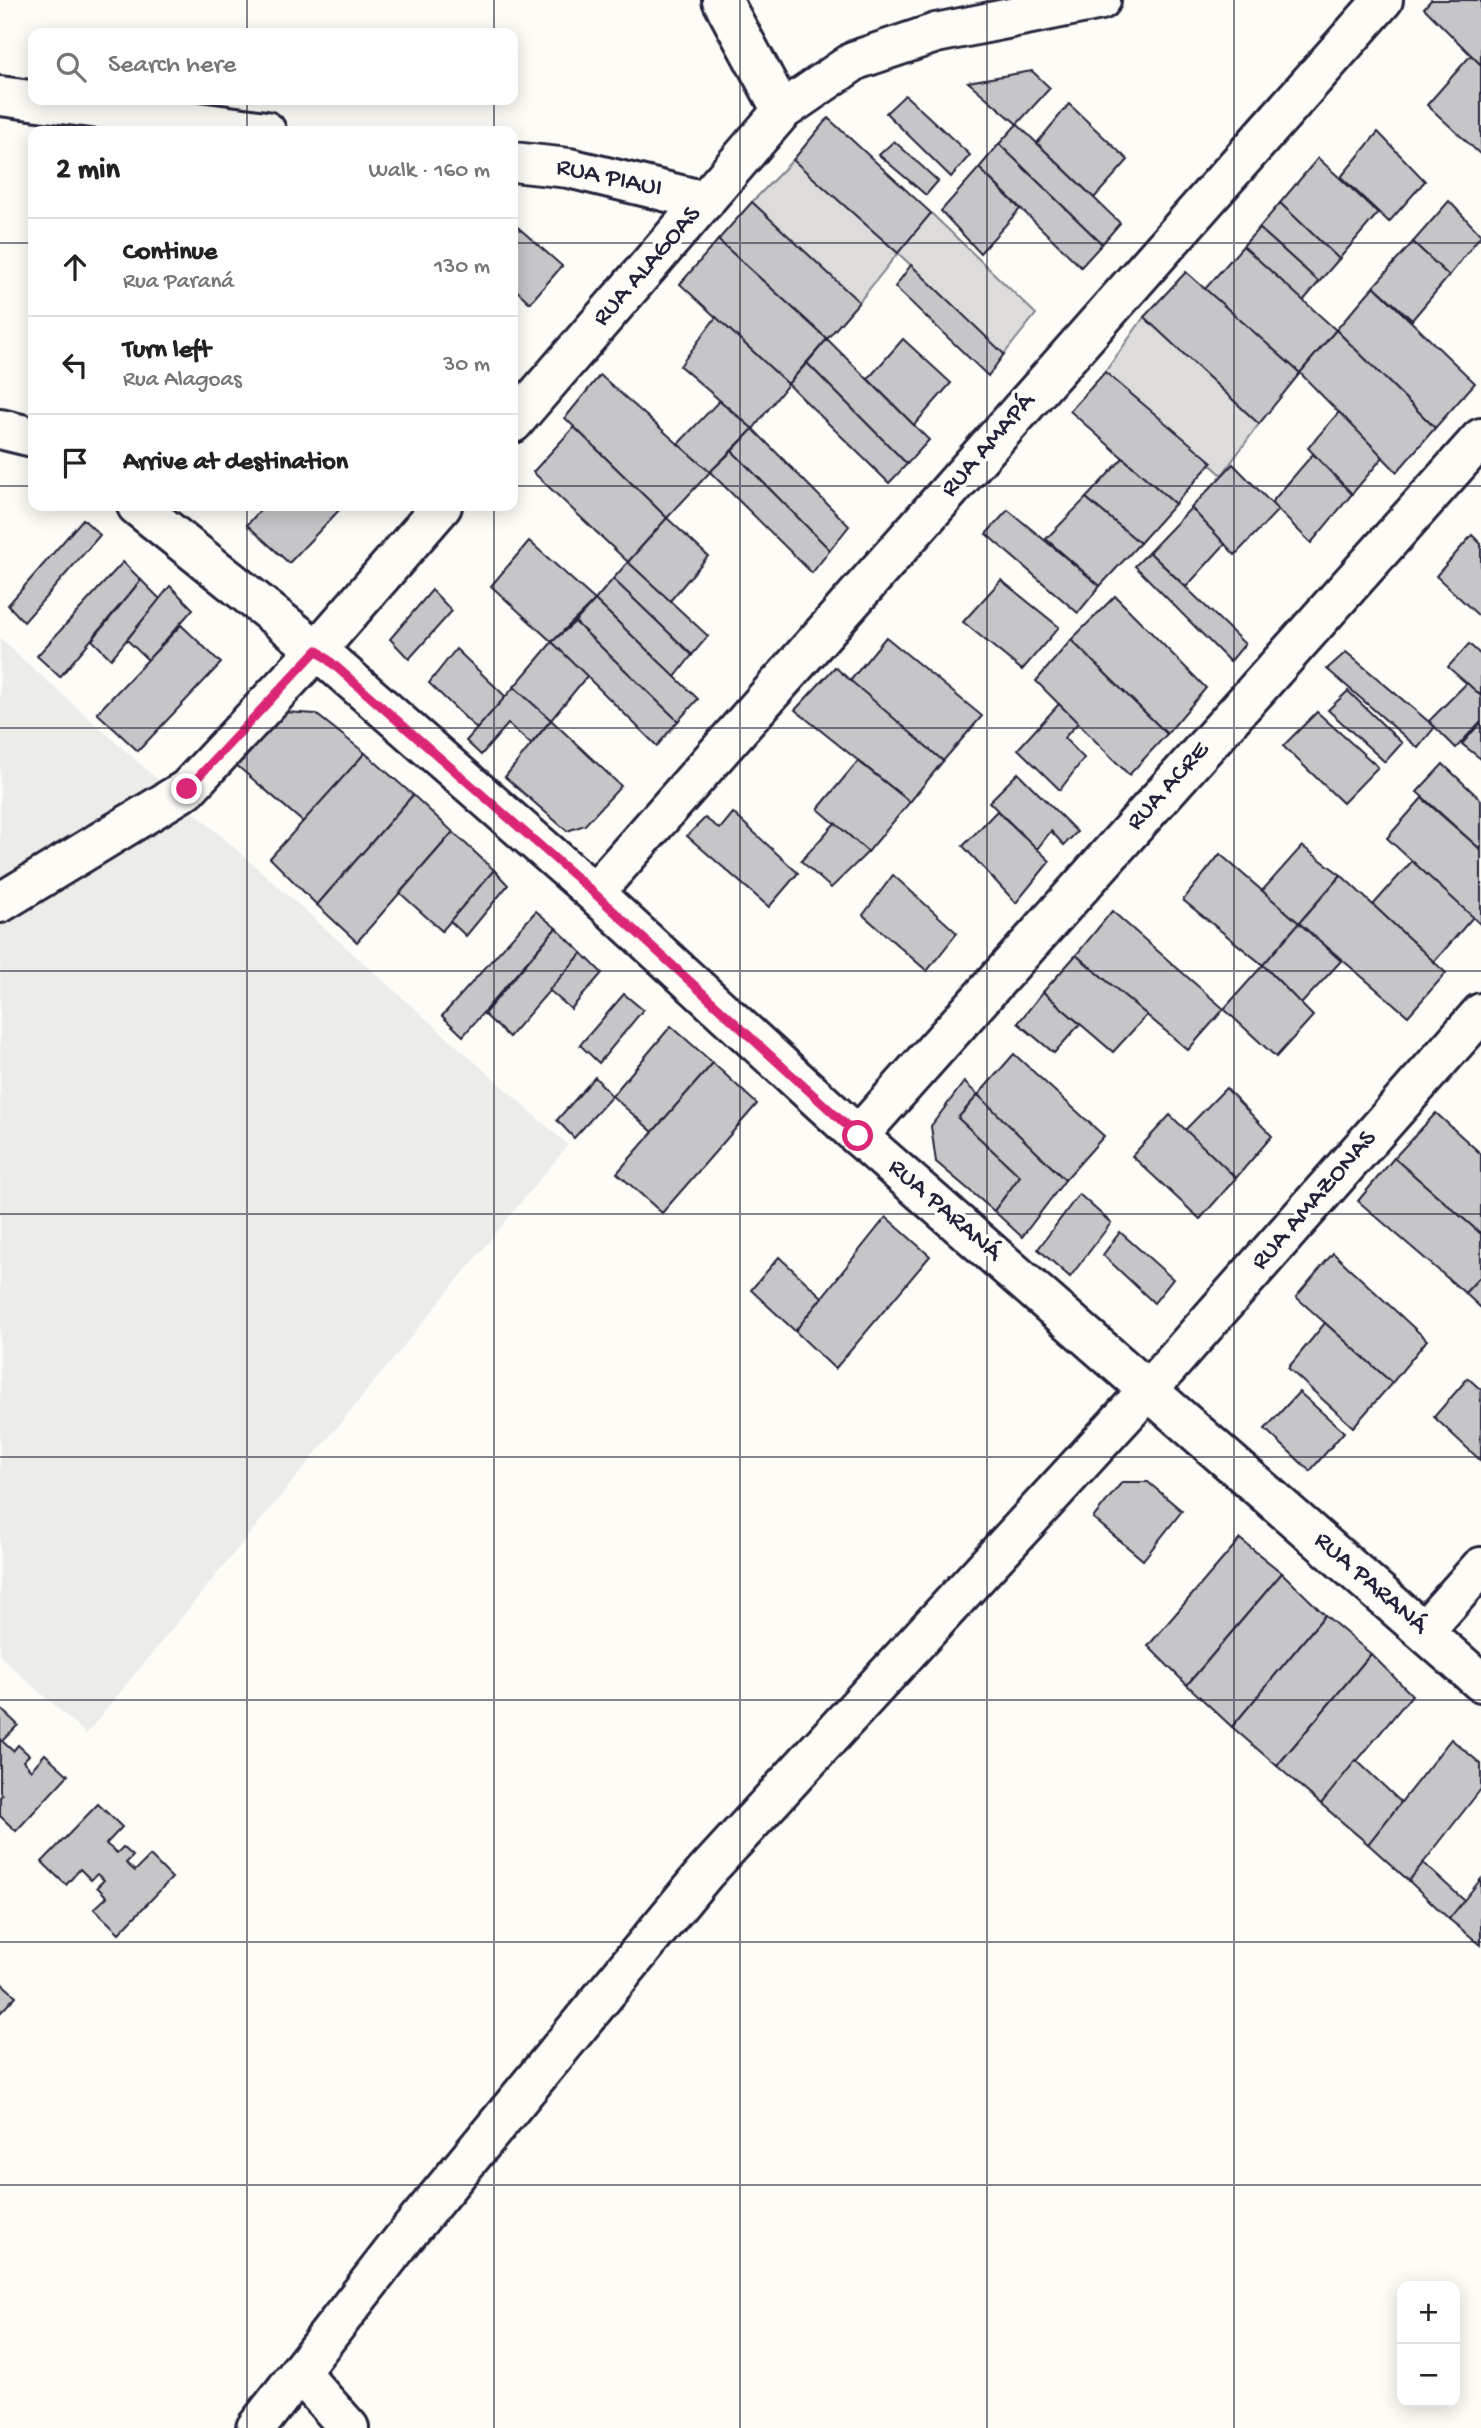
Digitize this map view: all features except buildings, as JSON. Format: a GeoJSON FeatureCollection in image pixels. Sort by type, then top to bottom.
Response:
{"type":"FeatureCollection","features":[{"type":"Feature","properties":{"kind":"street"},"geometry":{"type":"LineString","coordinates":[[722,0],[782,111]]}},
{"type":"Feature","properties":{"kind":"street","name":"RUA ALAGOAS"},"geometry":{"type":"LineString","coordinates":[[518,417],[782,111],[856,60],[936,33],[1101,0]]}},
{"type":"Feature","properties":{"kind":"street","name":"RUA AMAPÁ"},"geometry":{"type":"LineString","coordinates":[[594,893],[1384,0]]}},
{"type":"Feature","properties":{"kind":"street"},"geometry":{"type":"LineString","coordinates":[[0,96],[28,100]]}},
{"type":"Feature","properties":{"kind":"street"},"geometry":{"type":"LineString","coordinates":[[68,105],[228,126]]}},
{"type":"Feature","properties":{"kind":"street","name":"RUA PIAUI"},"geometry":{"type":"LineString","coordinates":[[518,163],[569,168],[705,201]]}},
{"type":"Feature","properties":{"kind":"street"},"geometry":{"type":"LineString","coordinates":[[0,429],[28,436]]}},
{"type":"Feature","properties":{"kind":"street","name":"RUA ACRE"},"geometry":{"type":"LineString","coordinates":[[858,1136],[1481,438]]}},
{"type":"Feature","properties":{"kind":"street","name":"RUA PARANÁ"},"geometry":{"type":"LineString","coordinates":[[143,511],[317,650],[594,893],[858,1136],[1481,1682]]}},
{"type":"Feature","properties":{"kind":"street"},"geometry":{"type":"LineString","coordinates":[[0,903],[187,789],[317,650],[438,511]]}},
{"type":"Feature","properties":{"kind":"street","name":"RUA AMAZONAS"},"geometry":{"type":"LineString","coordinates":[[256,2428],[403,2239],[704,1874],[1149,1390],[1481,1013]]}},
{"type":"Feature","properties":{"kind":"street"},"geometry":{"type":"LineString","coordinates":[[1424,1631],[1481,1567]]}},
{"type":"Feature","properties":{"kind":"street"},"geometry":{"type":"LineString","coordinates":[[299,2372],[349,2428]]}},
{"type":"Feature","properties":{"kind":"shaded area"},"geometry":{"type":"Polygon","coordinates":[[[793,160],[897,252],[931,213],[1036,314],[1004,354],[898,253],[859,302],[752,202],[793,160]]]}},
{"type":"Feature","properties":{"kind":"shaded area"},"geometry":{"type":"Polygon","coordinates":[[[1144,317],[1259,424],[1222,475],[1105,372],[1144,317]]]}},
{"type":"Feature","properties":{"kind":"shaded area"},"geometry":{"type":"Polygon","coordinates":[[[0,639],[568,1145],[86,1734],[0,1656],[0,639]]]}},
{"type":"Feature","properties":{"kind":"route"},"geometry":{"type":"LineString","coordinates":[[187,789],[317,650],[594,893],[858,1136]]}}]}
